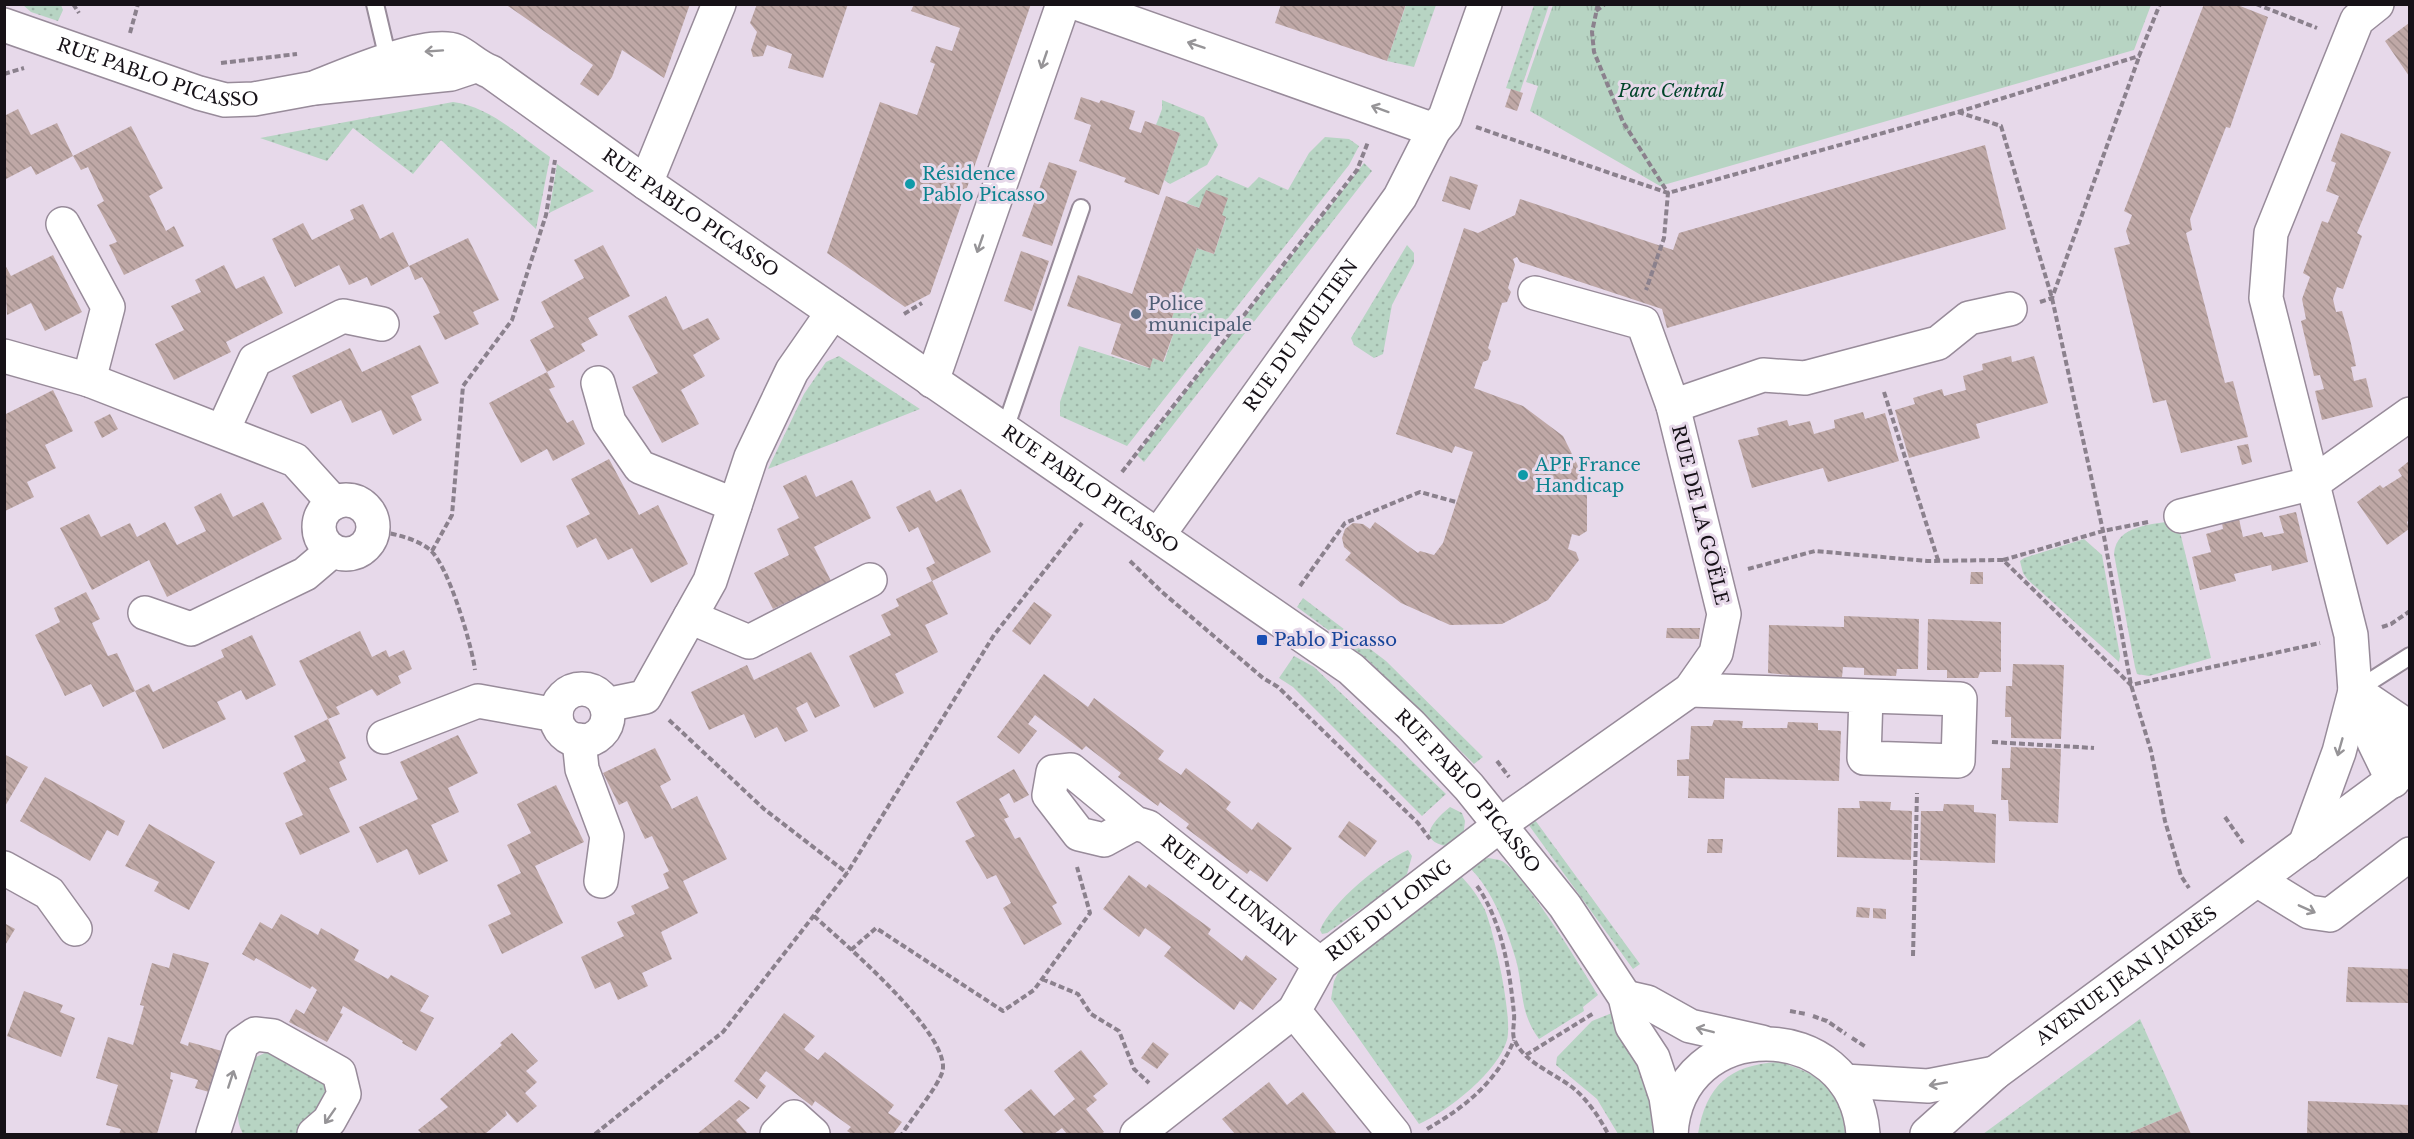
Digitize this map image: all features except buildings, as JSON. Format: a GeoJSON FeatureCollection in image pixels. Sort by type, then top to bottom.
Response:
{"type":"FeatureCollection","features":[{"type":"Feature","properties":{"kind":"street"},"geometry":{"type":"LineString","coordinates":[[646,183],[719,4]]}},
{"type":"Feature","properties":{"kind":"street"},"geometry":{"type":"LineString","coordinates":[[932,381],[1063,4]]}},
{"type":"Feature","properties":{"kind":"street"},"geometry":{"type":"LineString","coordinates":[[1079,4],[1381,109],[1434,130]]}},
{"type":"Feature","properties":{"kind":"street","name":"RUE DU MULTIEN"},"geometry":{"type":"LineString","coordinates":[[1159,534],[1400,197],[1434,130],[1445,117],[1485,4]]}},
{"type":"Feature","properties":{"kind":"street"},"geometry":{"type":"LineString","coordinates":[[2377,4],[2357,20],[2271,233],[2266,298],[2351,635],[2355,691],[2374,742],[2401,774]]}},
{"type":"Feature","properties":{"kind":"street","name":"RUE PABLO PICASSO"},"geometry":{"type":"LineString","coordinates":[[4,25],[225,100],[254,99],[314,88],[451,74],[475,66]]}},
{"type":"Feature","properties":{"kind":"street","name":"RUE PABLO PICASSO"},"geometry":{"type":"LineString","coordinates":[[314,88],[388,59],[432,50],[455,50],[475,66],[491,72],[646,183],[932,381],[1159,534],[1351,669],[1418,732],[1502,826],[1565,906],[1611,1004],[1632,1026],[1656,1068],[1666,1096],[1671,1133]]}},
{"type":"Feature","properties":{"kind":"street"},"geometry":{"type":"LineString","coordinates":[[63,224],[108,307],[89,380]]}},
{"type":"Feature","properties":{"kind":"street"},"geometry":{"type":"LineString","coordinates":[[1535,293],[1643,323]]}},
{"type":"Feature","properties":{"kind":"street"},"geometry":{"type":"LineString","coordinates":[[1673,406],[1763,375],[1805,378],[1938,343],[1970,318],[2010,309]]}},
{"type":"Feature","properties":{"kind":"street"},"geometry":{"type":"LineString","coordinates":[[606,705],[645,697],[710,581],[751,457],[792,371],[833,312]]}},
{"type":"Feature","properties":{"kind":"street"},"geometry":{"type":"LineString","coordinates":[[223,429],[255,360],[343,316],[382,324]]}},
{"type":"Feature","properties":{"kind":"street","name":"RUE DE LA GOËLE"},"geometry":{"type":"LineString","coordinates":[[1502,826],[1690,690],[1716,653],[1724,614],[1673,406],[1643,323]]}},
{"type":"Feature","properties":{"kind":"street"},"geometry":{"type":"LineString","coordinates":[[4,356],[89,380],[223,429],[296,459],[334,503]]}},
{"type":"Feature","properties":{"kind":"street"},"geometry":{"type":"LineString","coordinates":[[598,383],[609,422],[640,467],[735,506]]}},
{"type":"Feature","properties":{"kind":"street"},"geometry":{"type":"LineString","coordinates":[[2181,516],[2313,483],[2409,414]]}},
{"type":"Feature","properties":{"kind":"street"},"geometry":{"type":"LineString","coordinates":[[348,500],[361,505],[370,516],[373,530],[361,550],[347,554],[332,551],[321,538],[319,531],[322,514],[334,503],[348,500]]}},
{"type":"Feature","properties":{"kind":"street"},"geometry":{"type":"LineString","coordinates":[[145,613],[191,629],[305,574],[332,551]]}},
{"type":"Feature","properties":{"kind":"street"},"geometry":{"type":"LineString","coordinates":[[690,617],[749,642],[870,580]]}},
{"type":"Feature","properties":{"kind":"street"},"geometry":{"type":"LineString","coordinates":[[576,689],[594,692],[606,705],[608,713],[602,730],[596,736],[579,740],[565,735],[560,729],[556,715],[561,698],[576,689]]}},
{"type":"Feature","properties":{"kind":"street"},"geometry":{"type":"LineString","coordinates":[[1690,690],[1960,699],[1958,761],[1864,758],[1866,696]]}},
{"type":"Feature","properties":{"kind":"street"},"geometry":{"type":"LineString","coordinates":[[2355,691],[2401,722],[2409,749]]}},
{"type":"Feature","properties":{"kind":"street"},"geometry":{"type":"LineString","coordinates":[[2306,845],[2339,752],[2355,691]]}},
{"type":"Feature","properties":{"kind":"street"},"geometry":{"type":"LineString","coordinates":[[384,737],[478,701],[556,715]]}},
{"type":"Feature","properties":{"kind":"street"},"geometry":{"type":"LineString","coordinates":[[579,740],[582,770],[607,836],[601,881]]}},
{"type":"Feature","properties":{"kind":"street","name":"RUE DU LUNAIN"},"geometry":{"type":"LineString","coordinates":[[1079,834],[1049,795],[1053,771],[1071,770],[1135,823],[1148,827],[1320,964]]}},
{"type":"Feature","properties":{"kind":"street","name":"AVENUE JEAN JAURÈS"},"geometry":{"type":"LineString","coordinates":[[1927,1134],[1995,1073],[2401,774]]}},
{"type":"Feature","properties":{"kind":"street"},"geometry":{"type":"LineString","coordinates":[[1079,834],[1104,840],[1135,823]]}},
{"type":"Feature","properties":{"kind":"street","name":"RUE DU LOING"},"geometry":{"type":"LineString","coordinates":[[1137,1134],[1293,1011],[1320,964],[1502,826]]}},
{"type":"Feature","properties":{"kind":"street"},"geometry":{"type":"LineString","coordinates":[[2257,880],[2309,912],[2330,915],[2409,854]]}},
{"type":"Feature","properties":{"kind":"street"},"geometry":{"type":"LineString","coordinates":[[4,868],[49,893],[75,929]]}},
{"type":"Feature","properties":{"kind":"street"},"geometry":{"type":"LineString","coordinates":[[1611,1004],[1647,1002],[1690,1026],[1762,1042],[1793,1046],[1822,1059],[1844,1081],[1857,1105],[1863,1134]]}},
{"type":"Feature","properties":{"kind":"street"},"geometry":{"type":"LineString","coordinates":[[1293,1011],[1405,1133]]}},
{"type":"Feature","properties":{"kind":"street"},"geometry":{"type":"LineString","coordinates":[[213,1134],[242,1043],[255,1034],[273,1036],[339,1073],[344,1094],[329,1121],[314,1134]]}},
{"type":"Feature","properties":{"kind":"street"},"geometry":{"type":"LineString","coordinates":[[1671,1133],[1677,1105],[1690,1080],[1710,1061],[1726,1052],[1762,1042]]}},
{"type":"Feature","properties":{"kind":"street","name":"AVENUE JEAN JAURÈS"},"geometry":{"type":"LineString","coordinates":[[1844,1081],[1928,1086],[1995,1073]]}},
{"type":"Feature","properties":{"kind":"street"},"geometry":{"type":"LineString","coordinates":[[777,1134],[794,1117],[813,1134]]}},
{"type":"Feature","properties":{"kind":"lane"},"geometry":{"type":"LineString","coordinates":[[375,4],[388,59]]}},
{"type":"Feature","properties":{"kind":"lane"},"geometry":{"type":"LineString","coordinates":[[1005,429],[1081,208]]}},
{"type":"Feature","properties":{"kind":"lane"},"geometry":{"type":"LineString","coordinates":[[2355,691],[2409,656]]}},
{"type":"Feature","properties":{"kind":"path"},"geometry":{"type":"LineString","coordinates":[[73,4],[76,12],[87,16]]}},
{"type":"Feature","properties":{"kind":"path"},"geometry":{"type":"LineString","coordinates":[[130,33],[138,4]]}},
{"type":"Feature","properties":{"kind":"path"},"geometry":{"type":"LineString","coordinates":[[1598,4],[1592,32],[1594,52],[1623,122],[1668,193],[1664,238],[1643,299],[1643,323]]}},
{"type":"Feature","properties":{"kind":"path"},"geometry":{"type":"LineString","coordinates":[[1596,11],[1605,4]]}},
{"type":"Feature","properties":{"kind":"path"},"geometry":{"type":"LineString","coordinates":[[2052,298],[2160,4]]}},
{"type":"Feature","properties":{"kind":"path"},"geometry":{"type":"LineString","coordinates":[[2256,4],[2349,40]]}},
{"type":"Feature","properties":{"kind":"path"},"geometry":{"type":"LineString","coordinates":[[119,29],[141,37]]}},
{"type":"Feature","properties":{"kind":"path"},"geometry":{"type":"LineString","coordinates":[[214,64],[307,53]]}},
{"type":"Feature","properties":{"kind":"path"},"geometry":{"type":"LineString","coordinates":[[1504,135],[1668,193],[1958,112],[2139,57]]}},
{"type":"Feature","properties":{"kind":"path"},"geometry":{"type":"LineString","coordinates":[[4,74],[34,66]]}},
{"type":"Feature","properties":{"kind":"path"},"geometry":{"type":"LineString","coordinates":[[595,1134],[723,1032],[847,873],[994,635],[1357,170],[1381,109]]}},
{"type":"Feature","properties":{"kind":"path"},"geometry":{"type":"LineString","coordinates":[[1958,112],[2001,126],[2052,298],[2103,531],[2131,685],[2181,876],[2210,915]]}},
{"type":"Feature","properties":{"kind":"path"},"geometry":{"type":"LineString","coordinates":[[432,551],[452,515],[463,386],[512,320],[546,215],[556,154]]}},
{"type":"Feature","properties":{"kind":"path"},"geometry":{"type":"LineString","coordinates":[[2010,309],[2052,298]]}},
{"type":"Feature","properties":{"kind":"path"},"geometry":{"type":"LineString","coordinates":[[1874,360],[1938,560]]}},
{"type":"Feature","properties":{"kind":"path"},"geometry":{"type":"LineString","coordinates":[[1300,586],[1345,523],[1420,492],[1456,502]]}},
{"type":"Feature","properties":{"kind":"path"},"geometry":{"type":"LineString","coordinates":[[1715,577],[1815,551],[1938,560],[2002,560],[2103,531],[2181,516]]}},
{"type":"Feature","properties":{"kind":"path"},"geometry":{"type":"LineString","coordinates":[[373,530],[414,540],[432,551],[451,590],[471,645],[478,701]]}},
{"type":"Feature","properties":{"kind":"path"},"geometry":{"type":"LineString","coordinates":[[1128,558],[1162,592],[1263,678],[1278,687],[1419,823],[1434,845],[1455,862],[1486,899],[1503,947],[1514,1015],[1514,1040],[1505,1063],[1465,1105],[1405,1133]]}},
{"type":"Feature","properties":{"kind":"path"},"geometry":{"type":"LineString","coordinates":[[2002,560],[2131,685]]}},
{"type":"Feature","properties":{"kind":"path"},"geometry":{"type":"LineString","coordinates":[[2131,685],[2351,635]]}},
{"type":"Feature","properties":{"kind":"path"},"geometry":{"type":"LineString","coordinates":[[645,697],[765,808],[847,873]]}},
{"type":"Feature","properties":{"kind":"path"},"geometry":{"type":"LineString","coordinates":[[1958,741],[2094,748]]}},
{"type":"Feature","properties":{"kind":"path"},"geometry":{"type":"LineString","coordinates":[[1913,956],[1918,760]]}},
{"type":"Feature","properties":{"kind":"path"},"geometry":{"type":"LineString","coordinates":[[2225,817],[2243,843]]}},
{"type":"Feature","properties":{"kind":"path"},"geometry":{"type":"LineString","coordinates":[[851,950],[876,928],[1003,1011],[1034,990],[1090,913],[1075,862],[1079,834]]}},
{"type":"Feature","properties":{"kind":"path"},"geometry":{"type":"LineString","coordinates":[[814,916],[883,980],[928,1030],[942,1051],[943,1072],[902,1134]]}},
{"type":"Feature","properties":{"kind":"path"},"geometry":{"type":"LineString","coordinates":[[1042,979],[1078,994],[1091,1014],[1119,1031],[1134,1069],[1173,1106]]}},
{"type":"Feature","properties":{"kind":"path"},"geometry":{"type":"LineString","coordinates":[[1526,1055],[1611,1004]]}},
{"type":"Feature","properties":{"kind":"path"},"geometry":{"type":"LineString","coordinates":[[1514,1040],[1526,1055],[1574,1088],[1589,1104],[1608,1134]]}},
{"type":"Feature","properties":{"kind":"green space","name":"Parc Central"},"geometry":{"type":"Polygon","coordinates":[[[1553,4],[2151,5],[2134,50],[1660,186],[1530,111],[1538,86],[1526,82],[1553,4]]]}},
{"type":"Feature","properties":{"kind":"green space"},"geometry":{"type":"Polygon","coordinates":[[[23,5],[61,5],[63,10],[58,21],[31,12],[23,5]]]}},
{"type":"Feature","properties":{"kind":"green space"},"geometry":{"type":"Polygon","coordinates":[[[1406,5],[1436,5],[1414,67],[1387,61],[1406,5]]]}},
{"type":"Feature","properties":{"kind":"green space"},"geometry":{"type":"Polygon","coordinates":[[[1534,5],[1549,5],[1520,92],[1506,88],[1534,5]]]}},
{"type":"Feature","properties":{"kind":"green space"},"geometry":{"type":"Polygon","coordinates":[[[1162,100],[1204,117],[1218,145],[1207,165],[1170,184],[1164,180],[1180,133],[1156,125],[1162,109],[1162,100]]]}},
{"type":"Feature","properties":{"kind":"green space"},"geometry":{"type":"Polygon","coordinates":[[[453,102],[479,109],[492,116],[550,157],[536,229],[441,140],[413,174],[353,128],[327,161],[260,138],[453,102]]]}},
{"type":"Feature","properties":{"kind":"green space"},"geometry":{"type":"Polygon","coordinates":[[[1325,137],[1349,139],[1359,146],[1349,165],[1127,446],[1060,416],[1060,402],[1079,346],[1149,368],[1153,358],[1164,362],[1175,329],[1169,326],[1197,248],[1214,254],[1226,218],[1186,203],[1217,175],[1248,188],[1259,177],[1288,190],[1309,153],[1325,137]]]}},
{"type":"Feature","properties":{"kind":"green space"},"geometry":{"type":"Polygon","coordinates":[[[1364,163],[1372,171],[1144,462],[1137,455],[1364,163]]]}},
{"type":"Feature","properties":{"kind":"green space"},"geometry":{"type":"Polygon","coordinates":[[[557,164],[594,191],[549,213],[557,164]]]}},
{"type":"Feature","properties":{"kind":"green space"},"geometry":{"type":"Polygon","coordinates":[[[1407,245],[1414,253],[1414,263],[1392,305],[1383,354],[1374,358],[1354,345],[1351,338],[1407,245]]]}},
{"type":"Feature","properties":{"kind":"green space"},"geometry":{"type":"Polygon","coordinates":[[[839,356],[920,409],[768,469],[804,394],[826,362],[839,356]]]}},
{"type":"Feature","properties":{"kind":"green space"},"geometry":{"type":"Polygon","coordinates":[[[2177,520],[2211,658],[2149,676],[2137,674],[2114,554],[2116,544],[2128,531],[2177,520]]]}},
{"type":"Feature","properties":{"kind":"green space"},"geometry":{"type":"Polygon","coordinates":[[[2084,539],[2102,555],[2120,656],[2119,662],[2023,573],[2020,561],[2024,558],[2084,539]]]}},
{"type":"Feature","properties":{"kind":"green space"},"geometry":{"type":"Polygon","coordinates":[[[1303,598],[1386,661],[1483,757],[1474,764],[1367,659],[1297,607],[1303,598]]]}},
{"type":"Feature","properties":{"kind":"green space"},"geometry":{"type":"Polygon","coordinates":[[[1294,656],[1314,667],[1446,794],[1422,816],[1293,687],[1279,678],[1294,656]]]}},
{"type":"Feature","properties":{"kind":"green space"},"geometry":{"type":"Polygon","coordinates":[[[1450,807],[1462,813],[1465,821],[1463,838],[1452,847],[1433,841],[1430,836],[1430,831],[1437,819],[1450,807]]]}},
{"type":"Feature","properties":{"kind":"green space"},"geometry":{"type":"Polygon","coordinates":[[[1535,820],[1640,964],[1633,969],[1528,824],[1535,820]]]}},
{"type":"Feature","properties":{"kind":"green space"},"geometry":{"type":"Polygon","coordinates":[[[1408,850],[1412,856],[1407,874],[1400,882],[1327,933],[1322,934],[1320,930],[1326,919],[1358,884],[1408,850]]]}},
{"type":"Feature","properties":{"kind":"green space"},"geometry":{"type":"Polygon","coordinates":[[[1488,858],[1502,861],[1524,883],[1598,995],[1583,1007],[1584,1011],[1539,1039],[1525,1010],[1516,960],[1504,923],[1486,888],[1470,868],[1477,862],[1488,858]]]}},
{"type":"Feature","properties":{"kind":"green space"},"geometry":{"type":"Polygon","coordinates":[[[1458,873],[1477,895],[1489,921],[1505,995],[1507,1040],[1494,1065],[1483,1077],[1444,1110],[1419,1124],[1331,999],[1334,981],[1340,969],[1458,873]]]}},
{"type":"Feature","properties":{"kind":"green space"},"geometry":{"type":"Polygon","coordinates":[[[1612,1013],[1645,1069],[1654,1097],[1654,1134],[1618,1134],[1597,1099],[1556,1065],[1557,1057],[1592,1021],[1612,1013]]]}},
{"type":"Feature","properties":{"kind":"green space"},"geometry":{"type":"Polygon","coordinates":[[[2140,1019],[2181,1111],[2127,1134],[1983,1134],[2140,1019]]]}},
{"type":"Feature","properties":{"kind":"green space"},"geometry":{"type":"Polygon","coordinates":[[[267,1052],[303,1064],[319,1075],[324,1082],[327,1097],[324,1110],[298,1134],[243,1134],[239,1125],[238,1106],[246,1076],[254,1058],[267,1052]]]}},
{"type":"Feature","properties":{"kind":"green space"},"geometry":{"type":"Polygon","coordinates":[[[1778,1062],[1804,1071],[1826,1086],[1840,1106],[1845,1134],[1698,1134],[1707,1103],[1723,1081],[1733,1073],[1746,1068],[1778,1062]]]}},
{"type":"Feature","properties":{"kind":"place","name":"Résidence Pablo Picasso"},"geometry":{"type":"Point","coordinates":[910,184]}},
{"type":"Feature","properties":{"kind":"place","name":"Police municipale"},"geometry":{"type":"Point","coordinates":[1136,314]}},
{"type":"Feature","properties":{"kind":"place","name":"APF France Handicap"},"geometry":{"type":"Point","coordinates":[1523,475]}},
{"type":"Feature","properties":{"kind":"place","name":"Pablo Picasso"},"geometry":{"type":"Point","coordinates":[1262,640]}}]}
